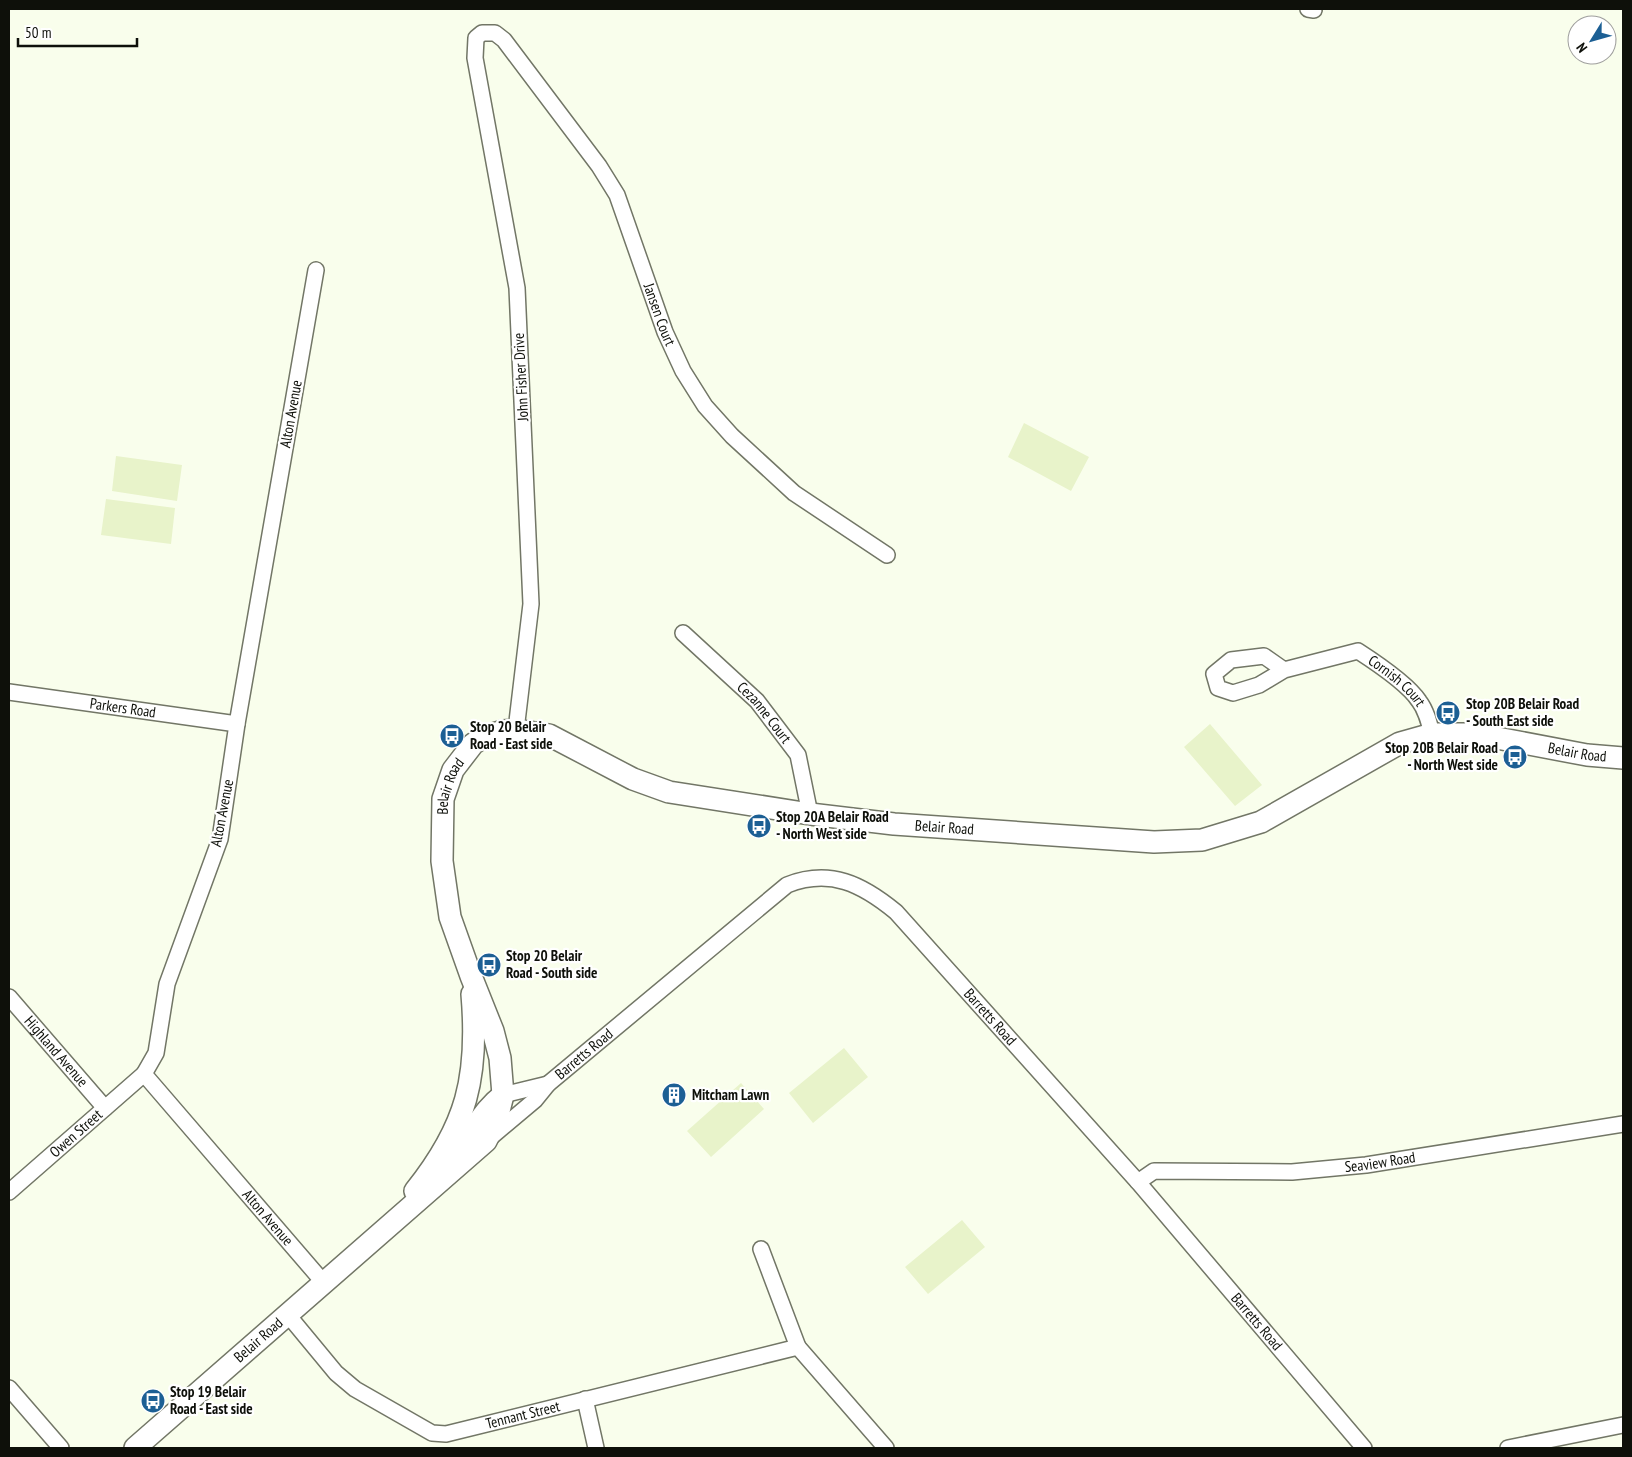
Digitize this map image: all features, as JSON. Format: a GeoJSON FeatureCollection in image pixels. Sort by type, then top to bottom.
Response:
{"type":"FeatureCollection","features":[{"type":"Feature","properties":{"kind":"main road","name":"Belair Road"},"geometry":{"type":"LineString","coordinates":[[135,1448],[486,1141],[496,1119],[503,1095],[500,1058],[493,1031],[470,976],[450,917],[443,870],[443,798],[453,770],[473,744],[496,733],[516,730],[549,735],[633,779],[669,792],[810,814],[894,824],[1154,842],[1202,840],[1261,822],[1400,743],[1432,734],[1476,734],[1587,755],[1623,758]]}},
{"type":"Feature","properties":{"kind":"main road","name":"Belair Road"},"geometry":{"type":"LineString","coordinates":[[382,1232],[428,1173],[458,1124],[470,1082],[474,1032],[470,976]]}},
{"type":"Feature","properties":{"kind":"main road"},"geometry":{"type":"LineString","coordinates":[[428,1173],[464,1144],[483,1113],[503,1095]]}},
{"type":"Feature","properties":{"kind":"street","name":"Jansen Court"},"geometry":{"type":"LineString","coordinates":[[485,32],[495,33],[504,40],[599,166],[617,195],[665,332],[683,371],[705,406],[732,436],[794,493],[887,555]]}},
{"type":"Feature","properties":{"kind":"street","name":"John Fisher Drive"},"geometry":{"type":"LineString","coordinates":[[485,32],[476,38],[474,58],[517,288],[531,594],[516,730]]}},
{"type":"Feature","properties":{"kind":"street","name":"Alton Avenue"},"geometry":{"type":"LineString","coordinates":[[316,270],[237,724],[220,839],[167,984],[156,1053],[144,1074],[324,1283]]}},
{"type":"Feature","properties":{"kind":"street","name":"Cezanne Court"},"geometry":{"type":"LineString","coordinates":[[683,633],[757,701],[798,755],[810,814]]}},
{"type":"Feature","properties":{"kind":"street","name":"Cornish Court"},"geometry":{"type":"LineString","coordinates":[[1284,670],[1358,651],[1380,666],[1419,700],[1429,721],[1432,734]]}},
{"type":"Feature","properties":{"kind":"street","name":"Parkers Road"},"geometry":{"type":"LineString","coordinates":[[9,692],[237,724]]}},
{"type":"Feature","properties":{"kind":"street","name":"Barretts Road"},"geometry":{"type":"LineString","coordinates":[[486,1141],[535,1100],[548,1084],[787,884],[804,878],[828,877],[853,884],[875,894],[896,912],[1138,1182],[1364,1448]]}},
{"type":"Feature","properties":{"kind":"street","name":"Highland Avenue"},"geometry":{"type":"LineString","coordinates":[[9,996],[105,1108]]}},
{"type":"Feature","properties":{"kind":"street","name":"Owen Street"},"geometry":{"type":"LineString","coordinates":[[9,1192],[144,1074]]}},
{"type":"Feature","properties":{"kind":"street","name":"Barretts Road"},"geometry":{"type":"LineString","coordinates":[[503,1095],[548,1084]]}},
{"type":"Feature","properties":{"kind":"street","name":"Seaview Road"},"geometry":{"type":"LineString","coordinates":[[1138,1182],[1154,1171],[1292,1172],[1366,1165],[1623,1124]]}},
{"type":"Feature","properties":{"kind":"street"},"geometry":{"type":"LineString","coordinates":[[761,1249],[798,1347],[886,1448]]}},
{"type":"Feature","properties":{"kind":"street","name":"Tennant Street"},"geometry":{"type":"LineString","coordinates":[[288,1315],[336,1373],[355,1390],[432,1433],[446,1434],[798,1347]]}},
{"type":"Feature","properties":{"kind":"street"},"geometry":{"type":"LineString","coordinates":[[9,1388],[61,1448]]}},
{"type":"Feature","properties":{"kind":"street"},"geometry":{"type":"LineString","coordinates":[[585,1400],[596,1448]]}},
{"type":"Feature","properties":{"kind":"street"},"geometry":{"type":"LineString","coordinates":[[1508,1448],[1623,1425]]}},
{"type":"Feature","properties":{"kind":"green space"},"geometry":{"type":"Polygon","coordinates":[[[1024,423],[1089,457],[1071,491],[1008,457],[1024,423]]]}},
{"type":"Feature","properties":{"kind":"green space"},"geometry":{"type":"Polygon","coordinates":[[[116,456],[182,465],[177,501],[112,491],[116,456]]]}},
{"type":"Feature","properties":{"kind":"green space"},"geometry":{"type":"Polygon","coordinates":[[[106,499],[175,508],[171,544],[101,535],[106,499]]]}},
{"type":"Feature","properties":{"kind":"green space"},"geometry":{"type":"Polygon","coordinates":[[[1210,724],[1262,785],[1235,806],[1184,747],[1210,724]]]}},
{"type":"Feature","properties":{"kind":"green space"},"geometry":{"type":"Polygon","coordinates":[[[844,1048],[868,1077],[813,1123],[789,1093],[844,1048]]]}},
{"type":"Feature","properties":{"kind":"green space"},"geometry":{"type":"Polygon","coordinates":[[[741,1083],[764,1109],[711,1157],[687,1131],[741,1083]]]}},
{"type":"Feature","properties":{"kind":"green space"},"geometry":{"type":"Polygon","coordinates":[[[962,1220],[985,1247],[928,1294],[905,1267],[962,1220]]]}},
{"type":"Feature","properties":{"kind":"place","name":"Stop 20B Belair Road - South East side"},"geometry":{"type":"Point","coordinates":[1448,713]}},
{"type":"Feature","properties":{"kind":"place","name":"Stop 20 Belair Road - East side"},"geometry":{"type":"Point","coordinates":[452,736]}},
{"type":"Feature","properties":{"kind":"place","name":"Stop 20B Belair Road - North West side"},"geometry":{"type":"Point","coordinates":[1515,757]}},
{"type":"Feature","properties":{"kind":"place","name":"Stop 20A Belair Road - North West side"},"geometry":{"type":"Point","coordinates":[759,826]}},
{"type":"Feature","properties":{"kind":"place","name":"Stop 20 Belair Road - South side"},"geometry":{"type":"Point","coordinates":[489,965]}},
{"type":"Feature","properties":{"kind":"place","name":"Mitcham Lawn"},"geometry":{"type":"Point","coordinates":[674,1095]}},
{"type":"Feature","properties":{"kind":"place","name":"Stop 19 Belair Road - East side"},"geometry":{"type":"Point","coordinates":[153,1401]}}]}
